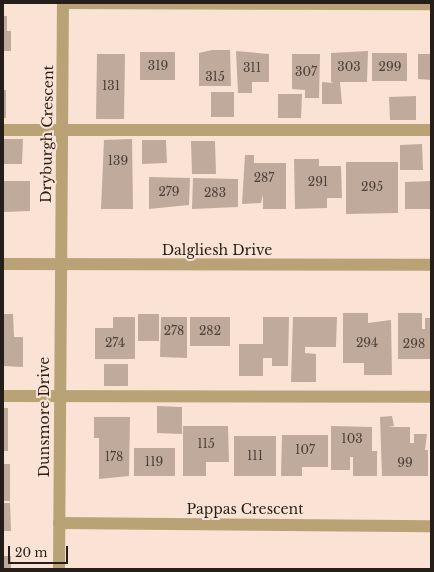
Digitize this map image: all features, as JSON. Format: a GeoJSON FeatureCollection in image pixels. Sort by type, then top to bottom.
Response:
{"type":"FeatureCollection","features":[{"type":"Feature","properties":{"kind":"street"},"geometry":{"type":"LineString","coordinates":[[63,3],[431,4]]}},
{"type":"Feature","properties":{"kind":"street","name":"Dryburgh Crescent"},"geometry":{"type":"LineString","coordinates":[[60,265],[64,130],[63,3]]}},
{"type":"Feature","properties":{"kind":"street"},"geometry":{"type":"LineString","coordinates":[[3,130],[431,130]]}},
{"type":"Feature","properties":{"kind":"street","name":"Dalgliesh Drive"},"geometry":{"type":"LineString","coordinates":[[3,264],[431,265]]}},
{"type":"Feature","properties":{"kind":"street","name":"Dunsmore Drive"},"geometry":{"type":"LineString","coordinates":[[59,569],[60,265]]}},
{"type":"Feature","properties":{"kind":"street"},"geometry":{"type":"LineString","coordinates":[[3,396],[431,397]]}},
{"type":"Feature","properties":{"kind":"street","name":"Pappas Crescent"},"geometry":{"type":"LineString","coordinates":[[59,523],[431,526]]}},
{"type":"Feature","properties":{"kind":"building"},"geometry":{"type":"Polygon","coordinates":[[[3,16],[7,16],[7,31],[11,31],[11,51],[3,51],[3,16]]]}},
{"type":"Feature","properties":{"kind":"building"},"geometry":{"type":"Polygon","coordinates":[[[212,50],[230,50],[231,86],[199,86],[199,53],[212,50]]]}},
{"type":"Feature","properties":{"kind":"building"},"geometry":{"type":"Polygon","coordinates":[[[236,51],[269,54],[269,82],[252,82],[252,93],[238,93],[236,51]]]}},
{"type":"Feature","properties":{"kind":"building"},"geometry":{"type":"Polygon","coordinates":[[[368,51],[367,82],[340,82],[342,104],[322,104],[322,82],[334,83],[331,82],[331,53],[368,51]]]}},
{"type":"Feature","properties":{"kind":"building"},"geometry":{"type":"Polygon","coordinates":[[[140,52],[175,52],[175,80],[140,80],[140,52]]]}},
{"type":"Feature","properties":{"kind":"building"},"geometry":{"type":"Polygon","coordinates":[[[372,53],[407,53],[407,81],[372,81],[372,53]]]}},
{"type":"Feature","properties":{"kind":"building"},"geometry":{"type":"Polygon","coordinates":[[[97,54],[125,54],[124,119],[96,119],[97,54]]]}},
{"type":"Feature","properties":{"kind":"building"},"geometry":{"type":"Polygon","coordinates":[[[292,54],[320,54],[319,98],[305,98],[305,90],[292,89],[292,54]]]}},
{"type":"Feature","properties":{"kind":"building"},"geometry":{"type":"Polygon","coordinates":[[[418,54],[431,54],[431,80],[418,79],[418,54]]]}},
{"type":"Feature","properties":{"kind":"building"},"geometry":{"type":"Polygon","coordinates":[[[3,90],[6,90],[6,118],[3,118],[3,90]]]}},
{"type":"Feature","properties":{"kind":"building"},"geometry":{"type":"Polygon","coordinates":[[[211,92],[234,92],[234,117],[211,117],[211,92]]]}},
{"type":"Feature","properties":{"kind":"building"},"geometry":{"type":"Polygon","coordinates":[[[278,94],[302,94],[301,118],[278,118],[278,94]]]}},
{"type":"Feature","properties":{"kind":"building"},"geometry":{"type":"Polygon","coordinates":[[[416,96],[416,120],[390,120],[389,97],[416,96]]]}},
{"type":"Feature","properties":{"kind":"building"},"geometry":{"type":"Polygon","coordinates":[[[3,139],[23,139],[22,164],[3,164],[3,139]]]}},
{"type":"Feature","properties":{"kind":"building"},"geometry":{"type":"Polygon","coordinates":[[[132,139],[133,209],[101,209],[104,140],[132,139]]]}},
{"type":"Feature","properties":{"kind":"building"},"geometry":{"type":"Polygon","coordinates":[[[142,140],[166,140],[167,163],[142,164],[142,140]]]}},
{"type":"Feature","properties":{"kind":"building"},"geometry":{"type":"Polygon","coordinates":[[[191,141],[215,141],[216,174],[192,174],[191,141]]]}},
{"type":"Feature","properties":{"kind":"building"},"geometry":{"type":"Polygon","coordinates":[[[422,144],[423,170],[400,170],[400,145],[422,144]]]}},
{"type":"Feature","properties":{"kind":"building"},"geometry":{"type":"Polygon","coordinates":[[[245,155],[254,155],[254,163],[286,163],[286,209],[263,209],[263,194],[261,203],[242,204],[245,155]]]}},
{"type":"Feature","properties":{"kind":"building"},"geometry":{"type":"Polygon","coordinates":[[[294,159],[319,159],[319,166],[341,166],[342,198],[327,198],[327,208],[295,209],[294,159]]]}},
{"type":"Feature","properties":{"kind":"building"},"geometry":{"type":"Polygon","coordinates":[[[346,162],[398,162],[398,213],[346,214],[346,162]]]}},
{"type":"Feature","properties":{"kind":"building"},"geometry":{"type":"Polygon","coordinates":[[[149,177],[190,178],[189,205],[149,209],[149,177]]]}},
{"type":"Feature","properties":{"kind":"building"},"geometry":{"type":"Polygon","coordinates":[[[193,178],[238,179],[238,207],[192,209],[193,178]]]}},
{"type":"Feature","properties":{"kind":"building"},"geometry":{"type":"Polygon","coordinates":[[[3,181],[30,181],[30,211],[3,212],[3,181]]]}},
{"type":"Feature","properties":{"kind":"building"},"geometry":{"type":"Polygon","coordinates":[[[431,181],[431,209],[405,209],[405,182],[431,181]]]}},
{"type":"Feature","properties":{"kind":"building"},"geometry":{"type":"Polygon","coordinates":[[[343,313],[368,313],[368,323],[391,320],[392,375],[364,375],[364,363],[343,363],[343,313]]]}},
{"type":"Feature","properties":{"kind":"building"},"geometry":{"type":"Polygon","coordinates":[[[398,313],[422,313],[422,329],[425,329],[425,318],[431,318],[431,359],[398,359],[398,313]]]}},
{"type":"Feature","properties":{"kind":"building"},"geometry":{"type":"Polygon","coordinates":[[[3,314],[13,314],[14,337],[23,337],[23,367],[3,366],[3,314]]]}},
{"type":"Feature","properties":{"kind":"building"},"geometry":{"type":"Polygon","coordinates":[[[138,314],[159,314],[159,341],[138,341],[138,314]]]}},
{"type":"Feature","properties":{"kind":"building"},"geometry":{"type":"Polygon","coordinates":[[[113,317],[135,317],[135,359],[95,359],[95,328],[113,328],[113,317]]]}},
{"type":"Feature","properties":{"kind":"building"},"geometry":{"type":"Polygon","coordinates":[[[161,317],[187,317],[187,358],[160,357],[161,317]]]}},
{"type":"Feature","properties":{"kind":"building"},"geometry":{"type":"Polygon","coordinates":[[[190,317],[230,317],[230,346],[190,346],[190,317]]]}},
{"type":"Feature","properties":{"kind":"building"},"geometry":{"type":"Polygon","coordinates":[[[263,317],[289,317],[288,366],[272,366],[272,358],[263,358],[263,376],[239,376],[239,344],[263,344],[263,317]]]}},
{"type":"Feature","properties":{"kind":"building"},"geometry":{"type":"Polygon","coordinates":[[[293,317],[337,317],[336,347],[305,347],[305,353],[316,354],[316,382],[291,382],[293,317]]]}},
{"type":"Feature","properties":{"kind":"building"},"geometry":{"type":"Polygon","coordinates":[[[104,364],[128,364],[128,386],[104,386],[104,364]]]}},
{"type":"Feature","properties":{"kind":"building"},"geometry":{"type":"Polygon","coordinates":[[[157,406],[182,407],[182,434],[157,433],[157,406]]]}},
{"type":"Feature","properties":{"kind":"building"},"geometry":{"type":"Polygon","coordinates":[[[3,408],[8,408],[8,451],[3,451],[3,408]]]}},
{"type":"Feature","properties":{"kind":"building"},"geometry":{"type":"Polygon","coordinates":[[[392,416],[394,426],[388,427],[410,427],[410,443],[414,443],[414,434],[427,434],[425,450],[428,450],[428,476],[382,476],[380,417],[392,416]]]}},
{"type":"Feature","properties":{"kind":"building"},"geometry":{"type":"Polygon","coordinates":[[[94,417],[130,417],[129,476],[99,479],[99,438],[94,438],[94,417]]]}},
{"type":"Feature","properties":{"kind":"building"},"geometry":{"type":"Polygon","coordinates":[[[183,426],[228,426],[229,462],[206,462],[206,476],[183,476],[183,426]]]}},
{"type":"Feature","properties":{"kind":"building"},"geometry":{"type":"Polygon","coordinates":[[[331,426],[372,427],[372,451],[377,451],[377,476],[353,476],[353,457],[350,457],[350,470],[331,470],[331,426]]]}},
{"type":"Feature","properties":{"kind":"building"},"geometry":{"type":"Polygon","coordinates":[[[282,435],[328,435],[328,467],[302,467],[302,476],[281,476],[282,435]]]}},
{"type":"Feature","properties":{"kind":"building"},"geometry":{"type":"Polygon","coordinates":[[[234,436],[276,436],[276,476],[234,476],[234,436]]]}},
{"type":"Feature","properties":{"kind":"building"},"geometry":{"type":"Polygon","coordinates":[[[134,448],[175,448],[175,476],[134,476],[134,448]]]}},
{"type":"Feature","properties":{"kind":"building"},"geometry":{"type":"Polygon","coordinates":[[[3,464],[10,464],[10,501],[3,501],[3,464]]]}},
{"type":"Feature","properties":{"kind":"building"},"geometry":{"type":"Polygon","coordinates":[[[3,503],[10,503],[11,531],[3,531],[3,503]]]}},
{"type":"Feature","properties":{"kind":"building"},"geometry":{"type":"Polygon","coordinates":[[[3,556],[11,556],[11,569],[3,569],[3,556]]]}}]}
